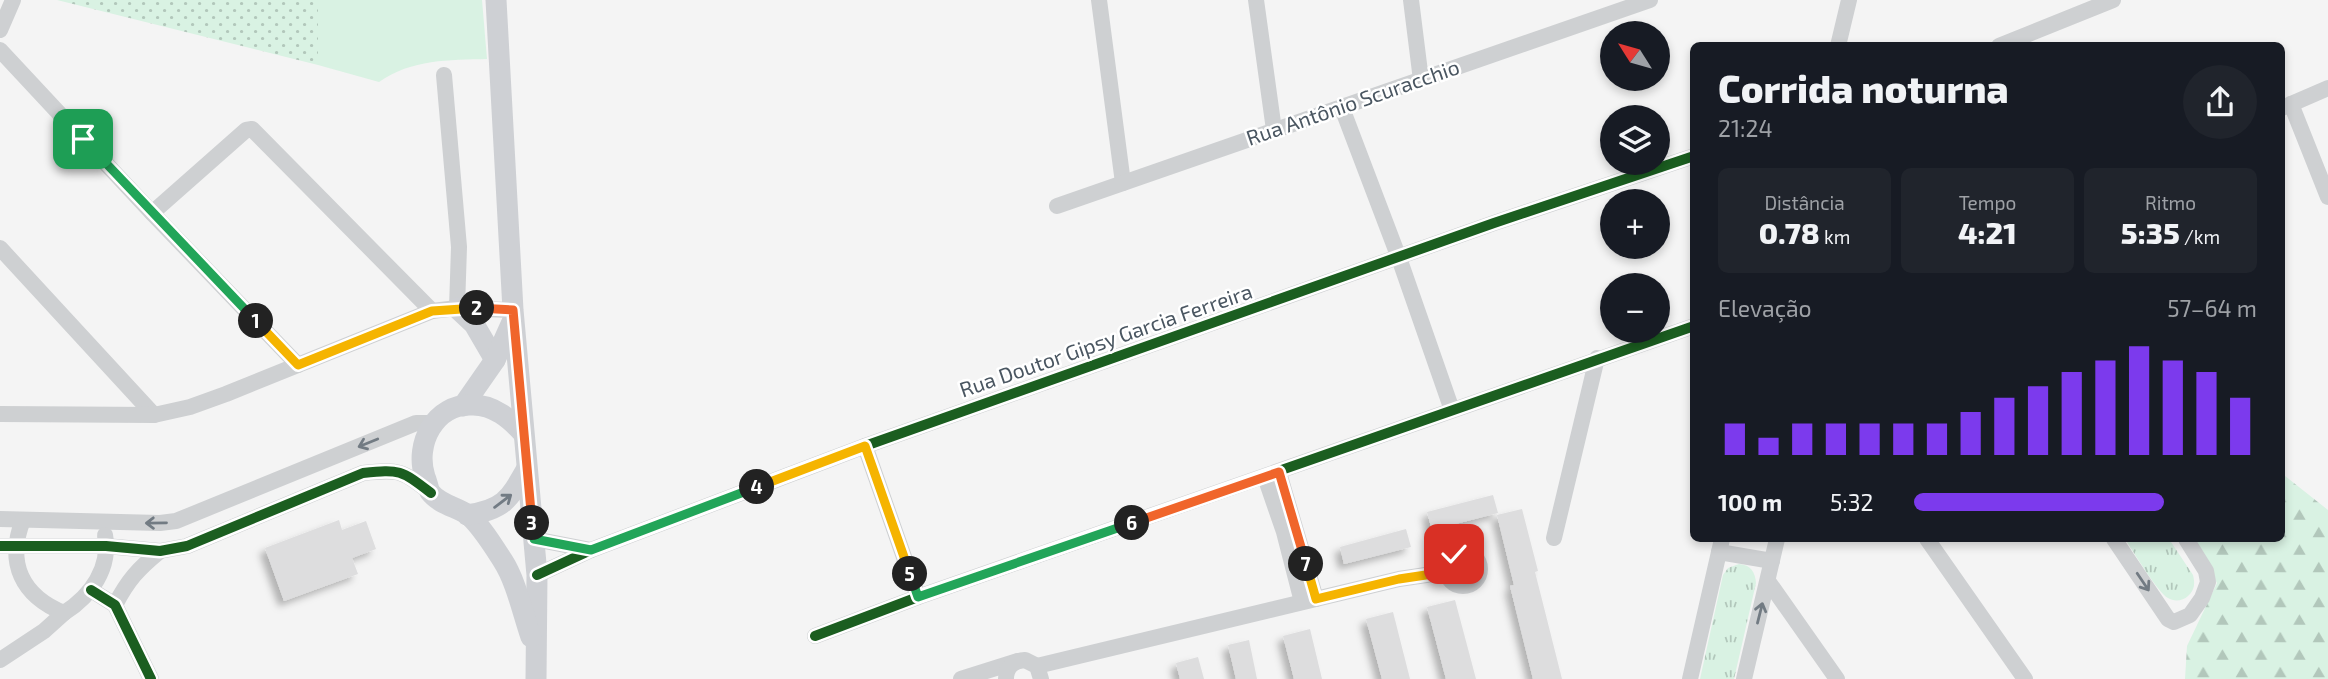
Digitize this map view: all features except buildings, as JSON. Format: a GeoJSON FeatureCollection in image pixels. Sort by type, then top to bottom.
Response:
{"type":"FeatureCollection","features":[{"type":"Feature","properties":{"kind":"main road"},"geometry":{"type":"LineString","coordinates":[[496,0],[514,313],[537,575],[536,679]]}},
{"type":"Feature","properties":{"kind":"main road"},"geometry":{"type":"LineString","coordinates":[[457,308],[474,324],[495,360]]}},
{"type":"Feature","properties":{"kind":"main road"},"geometry":{"type":"LineString","coordinates":[[463,406],[495,360],[514,313]]}},
{"type":"Feature","properties":{"kind":"main road"},"geometry":{"type":"LineString","coordinates":[[523,433],[505,416],[491,409],[475,404],[463,406],[432,423],[423,449],[423,469],[431,493],[453,509],[467,514],[487,512],[510,498],[526,470]]}},
{"type":"Feature","properties":{"kind":"main road"},"geometry":{"type":"LineString","coordinates":[[467,514],[489,540],[505,565],[536,648]]}},
{"type":"Feature","properties":{"kind":"main road"},"geometry":{"type":"LineString","coordinates":[[505,565],[537,575]]}},
{"type":"Feature","properties":{"kind":"street"},"geometry":{"type":"LineString","coordinates":[[0,30],[13,0]]}},
{"type":"Feature","properties":{"kind":"street"},"geometry":{"type":"LineString","coordinates":[[1099,0],[1122,183]]}},
{"type":"Feature","properties":{"kind":"street"},"geometry":{"type":"LineString","coordinates":[[1256,0],[1274,130]]}},
{"type":"Feature","properties":{"kind":"street"},"geometry":{"type":"LineString","coordinates":[[1411,0],[1421,80]]}},
{"type":"Feature","properties":{"kind":"street","name":"Rua Antônio Scuracchio"},"geometry":{"type":"LineString","coordinates":[[1057,206],[1650,0]]}},
{"type":"Feature","properties":{"kind":"street"},"geometry":{"type":"LineString","coordinates":[[1839,42],[1849,0]]}},
{"type":"Feature","properties":{"kind":"street"},"geometry":{"type":"LineString","coordinates":[[2008,42],[2113,0]]}},
{"type":"Feature","properties":{"kind":"street"},"geometry":{"type":"LineString","coordinates":[[0,50],[298,365]]}},
{"type":"Feature","properties":{"kind":"street"},"geometry":{"type":"LineString","coordinates":[[444,75],[459,247],[457,308]]}},
{"type":"Feature","properties":{"kind":"street"},"geometry":{"type":"LineString","coordinates":[[2328,88],[2286,106],[2328,197]]}},
{"type":"Feature","properties":{"kind":"street"},"geometry":{"type":"LineString","coordinates":[[1342,108],[1399,258],[1452,410]]}},
{"type":"Feature","properties":{"kind":"street"},"geometry":{"type":"LineString","coordinates":[[152,213],[248,129],[255,130],[432,311]]}},
{"type":"Feature","properties":{"kind":"street","name":"Rua Doutor Gipsy Garcia Ferreira"},"geometry":{"type":"LineString","coordinates":[[537,575],[591,550],[865,446],[1494,223],[1690,157]]}},
{"type":"Feature","properties":{"kind":"street"},"geometry":{"type":"LineString","coordinates":[[0,248],[154,415]]}},
{"type":"Feature","properties":{"kind":"street"},"geometry":{"type":"LineString","coordinates":[[0,414],[154,415],[190,407],[226,394],[432,311],[457,308],[514,313]]}},
{"type":"Feature","properties":{"kind":"street"},"geometry":{"type":"LineString","coordinates":[[815,636],[918,597],[1690,327]]}},
{"type":"Feature","properties":{"kind":"street"},"geometry":{"type":"LineString","coordinates":[[1554,538],[1597,358]]}},
{"type":"Feature","properties":{"kind":"street"},"geometry":{"type":"LineString","coordinates":[[0,519],[176,522],[416,423],[432,423]]}},
{"type":"Feature","properties":{"kind":"street"},"geometry":{"type":"LineString","coordinates":[[865,446],[918,597]]}},
{"type":"Feature","properties":{"kind":"street"},"geometry":{"type":"LineString","coordinates":[[8,546],[106,546],[160,551],[187,546],[363,473],[392,470],[409,476],[431,493]]}},
{"type":"Feature","properties":{"kind":"street"},"geometry":{"type":"LineString","coordinates":[[1272,475],[1284,532],[1309,600]]}},
{"type":"Feature","properties":{"kind":"street"},"geometry":{"type":"LineString","coordinates":[[8,546],[23,520]]}},
{"type":"Feature","properties":{"kind":"street"},"geometry":{"type":"LineString","coordinates":[[0,660],[44,631],[84,599],[91,590],[102,569],[106,546],[101,522]]}},
{"type":"Feature","properties":{"kind":"street"},"geometry":{"type":"LineString","coordinates":[[534,539],[591,550]]}},
{"type":"Feature","properties":{"kind":"street"},"geometry":{"type":"LineString","coordinates":[[1744,679],[1776,542]]}},
{"type":"Feature","properties":{"kind":"street"},"geometry":{"type":"LineString","coordinates":[[1929,542],[2025,679]]}},
{"type":"Feature","properties":{"kind":"street"},"geometry":{"type":"LineString","coordinates":[[2116,542],[2168,619],[2174,622],[2190,615],[2208,582],[2206,571],[2188,542]]}},
{"type":"Feature","properties":{"kind":"street"},"geometry":{"type":"LineString","coordinates":[[1690,679],[1721,545],[1772,562]]}},
{"type":"Feature","properties":{"kind":"street"},"geometry":{"type":"LineString","coordinates":[[8,546],[26,585],[42,602],[64,613]]}},
{"type":"Feature","properties":{"kind":"street"},"geometry":{"type":"LineString","coordinates":[[115,606],[132,575],[160,551]]}},
{"type":"Feature","properties":{"kind":"street"},"geometry":{"type":"LineString","coordinates":[[967,678],[1018,660],[1025,660],[1039,672],[1309,600],[1399,579],[1446,572]]}},
{"type":"Feature","properties":{"kind":"street"},"geometry":{"type":"LineString","coordinates":[[1769,581],[1837,679]]}},
{"type":"Feature","properties":{"kind":"street"},"geometry":{"type":"LineString","coordinates":[[91,590],[115,606],[151,679]]}},
{"type":"Feature","properties":{"kind":"street"},"geometry":{"type":"LineString","coordinates":[[1006,679],[1008,670],[1018,660]]}},
{"type":"Feature","properties":{"kind":"green space"},"geometry":{"type":"Polygon","coordinates":[[[57,0],[318,0],[318,65],[57,0]]]}},
{"type":"Feature","properties":{"kind":"green space"},"geometry":{"type":"Polygon","coordinates":[[[318,0],[482,0],[487,59],[431,62],[404,69],[379,82],[318,65],[318,0]]]}},
{"type":"Feature","properties":{"kind":"green space"},"geometry":{"type":"Polygon","coordinates":[[[2285,476],[2328,510],[2328,679],[2185,679],[2187,646],[2217,583],[2194,542],[2285,542],[2285,476]]]}},
{"type":"Feature","properties":{"kind":"green space"},"geometry":{"type":"Polygon","coordinates":[[[2127,542],[2171,542],[2193,575],[2194,586],[2186,598],[2170,599],[2152,580],[2127,542]]]}},
{"type":"Feature","properties":{"kind":"green space"},"geometry":{"type":"Polygon","coordinates":[[[1739,564],[1752,570],[1756,583],[1734,679],[1700,679],[1723,575],[1728,568],[1739,564]]]}},
{"type":"Feature","properties":{"kind":"cycle path"},"geometry":{"type":"LineString","coordinates":[[537,575],[591,550],[865,446],[1494,223],[1690,157]]}},
{"type":"Feature","properties":{"kind":"cycle path"},"geometry":{"type":"LineString","coordinates":[[815,636],[918,597],[1690,327]]}},
{"type":"Feature","properties":{"kind":"cycle path"},"geometry":{"type":"LineString","coordinates":[[0,546],[106,546],[160,551],[187,546],[363,473],[400,473],[431,493]]}},
{"type":"Feature","properties":{"kind":"cycle path"},"geometry":{"type":"LineString","coordinates":[[91,590],[115,605],[151,679]]}},
{"type":"Feature","properties":{"kind":"route"},"geometry":{"type":"LineString","coordinates":[[83,139],[298,365],[432,311],[457,308],[513,310],[534,539],[591,550],[865,446],[918,597],[1279,472],[1316,599],[1399,579],[1446,572],[1449,559],[1454,554]]}}]}
